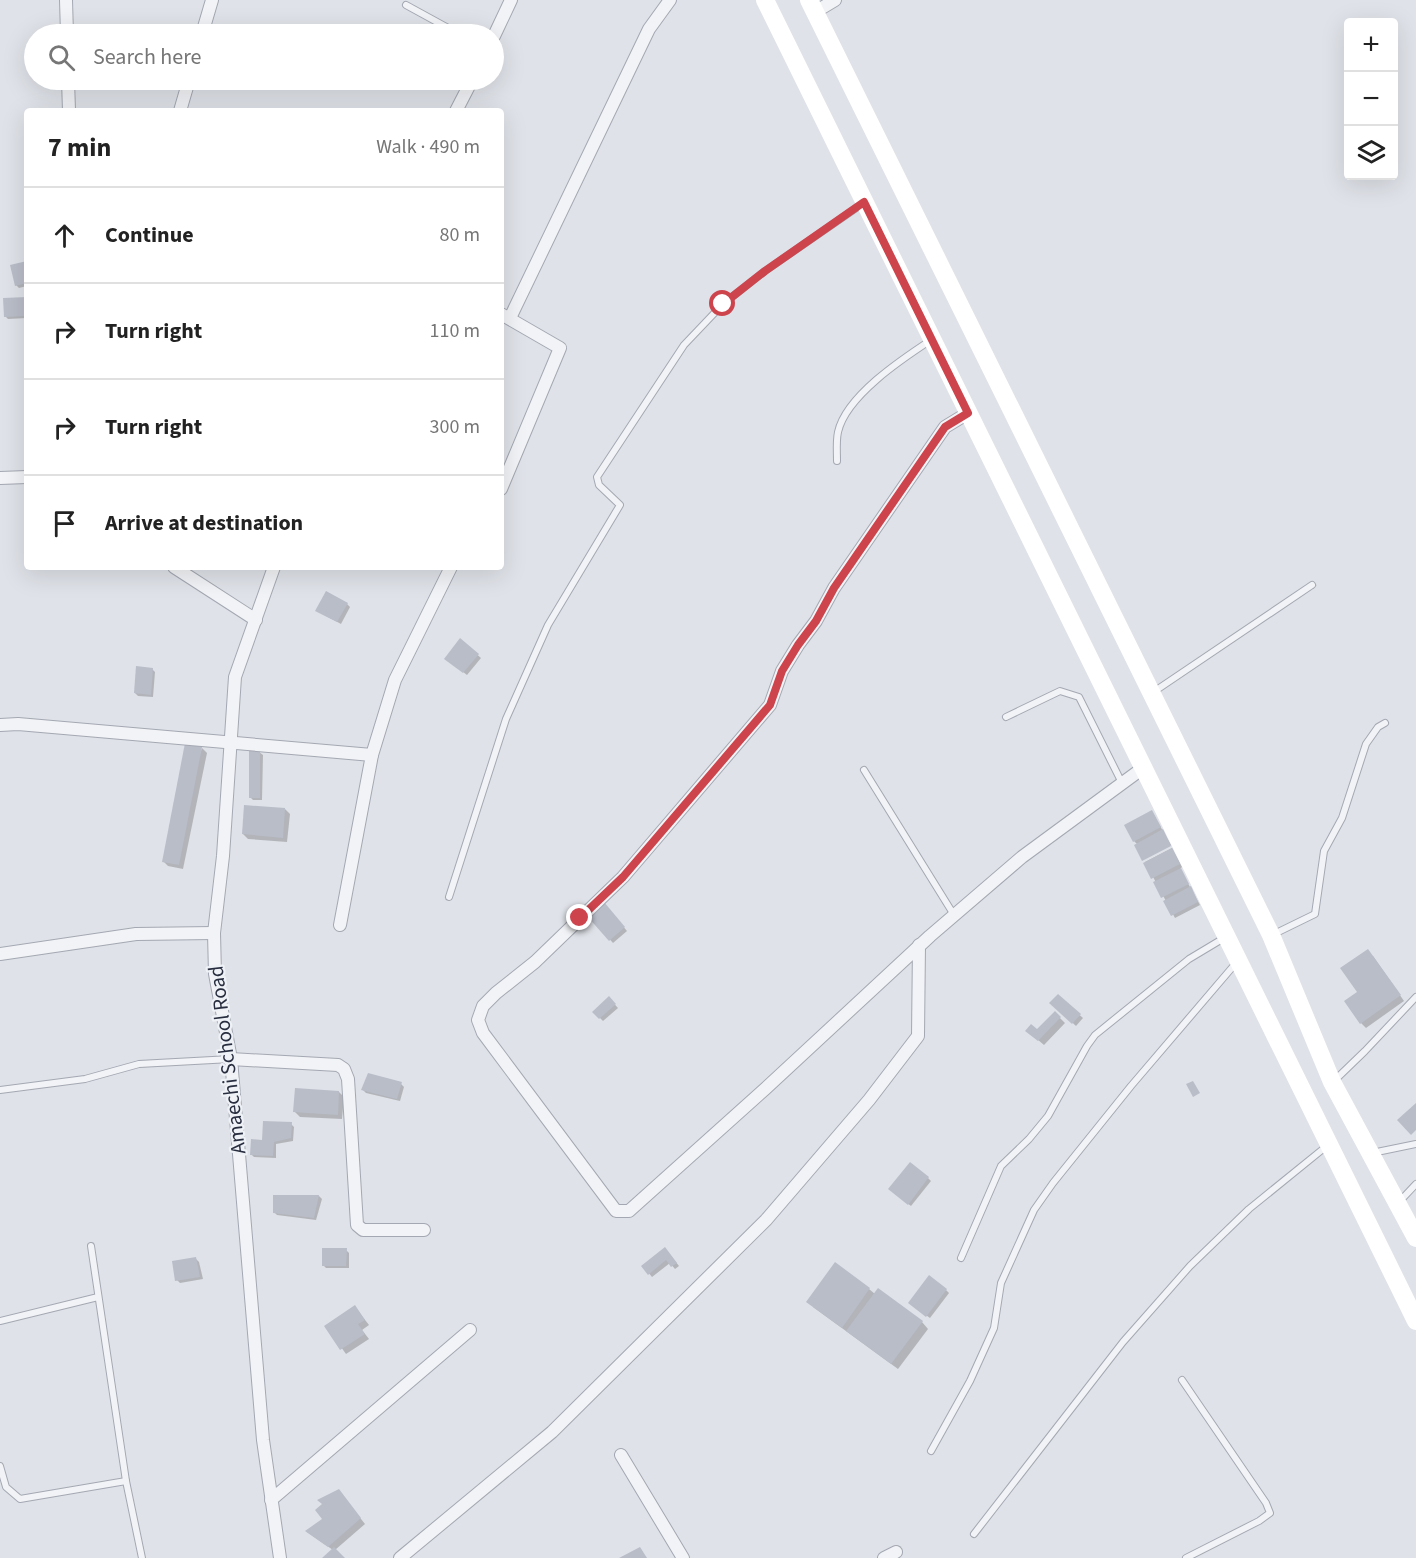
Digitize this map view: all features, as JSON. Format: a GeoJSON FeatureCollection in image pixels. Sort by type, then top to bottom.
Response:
{"type":"FeatureCollection","features":[{"type":"Feature","properties":{"kind":"main road"},"geometry":{"type":"LineString","coordinates":[[765,0],[1416,1321]]}},
{"type":"Feature","properties":{"kind":"main road"},"geometry":{"type":"LineString","coordinates":[[812,6],[1271,935],[1332,1082],[1416,1238]]}},
{"type":"Feature","properties":{"kind":"street"},"geometry":{"type":"LineString","coordinates":[[66,0],[67,24]]}},
{"type":"Feature","properties":{"kind":"street"},"geometry":{"type":"LineString","coordinates":[[205,24],[212,0]]}},
{"type":"Feature","properties":{"kind":"street"},"geometry":{"type":"LineString","coordinates":[[499,24],[510,0]]}},
{"type":"Feature","properties":{"kind":"street"},"geometry":{"type":"LineString","coordinates":[[504,482],[560,348],[505,316],[649,29],[670,0]]}},
{"type":"Feature","properties":{"kind":"street"},"geometry":{"type":"LineString","coordinates":[[812,6],[836,0]]}},
{"type":"Feature","properties":{"kind":"street"},"geometry":{"type":"LineString","coordinates":[[68,90],[69,108]]}},
{"type":"Feature","properties":{"kind":"street"},"geometry":{"type":"LineString","coordinates":[[181,108],[186,90]]}},
{"type":"Feature","properties":{"kind":"street"},"geometry":{"type":"LineString","coordinates":[[458,108],[467,90]]}},
{"type":"Feature","properties":{"kind":"street"},"geometry":{"type":"LineString","coordinates":[[968,413],[945,427],[834,588],[816,621],[782,671],[770,705],[623,877],[535,962],[483,1006],[477,1020],[483,1033],[616,1211],[629,1211],[765,1089],[919,945],[1022,857],[1143,768]]}},
{"type":"Feature","properties":{"kind":"street"},"geometry":{"type":"LineString","coordinates":[[0,478],[24,477]]}},
{"type":"Feature","properties":{"kind":"street"},"geometry":{"type":"LineString","coordinates":[[179,570],[255,620]]}},
{"type":"Feature","properties":{"kind":"street","name":"Amaechi School Road"},"geometry":{"type":"LineString","coordinates":[[273,570],[235,677],[223,856],[214,933],[215,974],[231,1059],[263,1440],[280,1558]]}},
{"type":"Feature","properties":{"kind":"street"},"geometry":{"type":"LineString","coordinates":[[340,925],[372,755],[395,680],[450,570]]}},
{"type":"Feature","properties":{"kind":"street"},"geometry":{"type":"LineString","coordinates":[[0,725],[18,724],[372,755]]}},
{"type":"Feature","properties":{"kind":"street"},"geometry":{"type":"LineString","coordinates":[[0,954],[136,934],[214,933]]}},
{"type":"Feature","properties":{"kind":"street"},"geometry":{"type":"LineString","coordinates":[[400,1558],[552,1432],[766,1220],[861,1109],[918,1036],[919,945]]}},
{"type":"Feature","properties":{"kind":"street"},"geometry":{"type":"LineString","coordinates":[[231,1059],[338,1065],[344,1069],[348,1079],[357,1225],[363,1230],[424,1230]]}},
{"type":"Feature","properties":{"kind":"street"},"geometry":{"type":"LineString","coordinates":[[271,1500],[470,1330]]}},
{"type":"Feature","properties":{"kind":"street"},"geometry":{"type":"LineString","coordinates":[[621,1455],[683,1558]]}},
{"type":"Feature","properties":{"kind":"street"},"geometry":{"type":"LineString","coordinates":[[885,1558],[896,1552]]}},
{"type":"Feature","properties":{"kind":"lane"},"geometry":{"type":"LineString","coordinates":[[406,4],[441,24]]}},
{"type":"Feature","properties":{"kind":"lane"},"geometry":{"type":"LineString","coordinates":[[449,897],[506,719],[548,625],[620,505],[598,485],[597,477],[684,345],[723,304],[765,271],[864,202]]}},
{"type":"Feature","properties":{"kind":"lane"},"geometry":{"type":"LineString","coordinates":[[837,461],[838,431],[850,408],[891,367],[931,340]]}},
{"type":"Feature","properties":{"kind":"lane"},"geometry":{"type":"LineString","coordinates":[[1152,693],[1312,585]]}},
{"type":"Feature","properties":{"kind":"lane"},"geometry":{"type":"LineString","coordinates":[[1006,717],[1060,692],[1079,697],[1122,783]]}},
{"type":"Feature","properties":{"kind":"lane"},"geometry":{"type":"LineString","coordinates":[[1271,935],[1315,914],[1324,851],[1342,818],[1366,744],[1378,728],[1385,723]]}},
{"type":"Feature","properties":{"kind":"lane"},"geometry":{"type":"LineString","coordinates":[[864,770],[954,915]]}},
{"type":"Feature","properties":{"kind":"lane"},"geometry":{"type":"LineString","coordinates":[[961,1258],[1001,1166],[1029,1139],[1048,1116],[1095,1035],[1189,959],[1227,936]]}},
{"type":"Feature","properties":{"kind":"lane"},"geometry":{"type":"LineString","coordinates":[[931,1451],[970,1381],[994,1328],[1001,1283],[1034,1210],[1131,1086],[1238,960]]}},
{"type":"Feature","properties":{"kind":"lane"},"geometry":{"type":"LineString","coordinates":[[1332,1082],[1365,1052],[1416,997]]}},
{"type":"Feature","properties":{"kind":"lane"},"geometry":{"type":"LineString","coordinates":[[0,1090],[85,1079],[139,1064],[231,1059]]}},
{"type":"Feature","properties":{"kind":"lane"},"geometry":{"type":"LineString","coordinates":[[1370,1153],[1416,1144]]}},
{"type":"Feature","properties":{"kind":"lane"},"geometry":{"type":"LineString","coordinates":[[974,1534],[1123,1342],[1190,1266],[1249,1209],[1329,1145]]}},
{"type":"Feature","properties":{"kind":"lane"},"geometry":{"type":"LineString","coordinates":[[1397,1204],[1416,1184]]}},
{"type":"Feature","properties":{"kind":"lane"},"geometry":{"type":"LineString","coordinates":[[91,1246],[126,1481],[142,1558]]}},
{"type":"Feature","properties":{"kind":"lane"},"geometry":{"type":"LineString","coordinates":[[0,1321],[99,1297]]}},
{"type":"Feature","properties":{"kind":"lane"},"geometry":{"type":"LineString","coordinates":[[1182,1380],[1266,1503],[1270,1513],[1259,1521],[1186,1558]]}},
{"type":"Feature","properties":{"kind":"lane"},"geometry":{"type":"LineString","coordinates":[[0,1466],[6,1487],[20,1498],[126,1481]]}},
{"type":"Feature","properties":{"kind":"building"},"geometry":{"type":"Polygon","coordinates":[[[24,262],[24,284],[15,286],[10,265],[24,262]]]}},
{"type":"Feature","properties":{"kind":"building"},"geometry":{"type":"Polygon","coordinates":[[[24,297],[24,316],[4,317],[3,298],[24,297]]]}},
{"type":"Feature","properties":{"kind":"building"},"geometry":{"type":"Polygon","coordinates":[[[326,591],[348,603],[337,622],[315,611],[326,591]]]}},
{"type":"Feature","properties":{"kind":"building"},"geometry":{"type":"Polygon","coordinates":[[[460,638],[479,654],[463,673],[444,659],[460,638]]]}},
{"type":"Feature","properties":{"kind":"building"},"geometry":{"type":"Polygon","coordinates":[[[136,666],[153,668],[151,695],[134,693],[136,666]]]}},
{"type":"Feature","properties":{"kind":"building"},"geometry":{"type":"Polygon","coordinates":[[[185,743],[202,747],[179,865],[162,862],[185,743]]]}},
{"type":"Feature","properties":{"kind":"building"},"geometry":{"type":"Polygon","coordinates":[[[249,751],[260,751],[260,798],[249,798],[249,751]]]}},
{"type":"Feature","properties":{"kind":"building"},"geometry":{"type":"Polygon","coordinates":[[[244,805],[285,808],[283,838],[242,834],[244,805]]]}},
{"type":"Feature","properties":{"kind":"building"},"geometry":{"type":"Polygon","coordinates":[[[1152,810],[1161,827],[1133,842],[1124,825],[1152,810]]]}},
{"type":"Feature","properties":{"kind":"building"},"geometry":{"type":"Polygon","coordinates":[[[1163,829],[1171,846],[1142,861],[1134,845],[1163,829]]]}},
{"type":"Feature","properties":{"kind":"building"},"geometry":{"type":"Polygon","coordinates":[[[1172,848],[1180,864],[1151,879],[1143,863],[1172,848]]]}},
{"type":"Feature","properties":{"kind":"building"},"geometry":{"type":"Polygon","coordinates":[[[1181,868],[1189,884],[1161,898],[1153,882],[1181,868]]]}},
{"type":"Feature","properties":{"kind":"building"},"geometry":{"type":"Polygon","coordinates":[[[1191,886],[1198,902],[1171,916],[1163,901],[1191,886]]]}},
{"type":"Feature","properties":{"kind":"building"},"geometry":{"type":"Polygon","coordinates":[[[604,902],[625,927],[609,941],[587,916],[604,902]]]}},
{"type":"Feature","properties":{"kind":"building"},"geometry":{"type":"Polygon","coordinates":[[[1368,949],[1401,995],[1360,1024],[1344,1001],[1357,992],[1340,968],[1368,949]]]}},
{"type":"Feature","properties":{"kind":"building"},"geometry":{"type":"Polygon","coordinates":[[[1058,994],[1081,1014],[1072,1024],[1049,1003],[1058,994]]]}},
{"type":"Feature","properties":{"kind":"building"},"geometry":{"type":"Polygon","coordinates":[[[609,996],[616,1004],[599,1019],[592,1012],[609,996]]]}},
{"type":"Feature","properties":{"kind":"building"},"geometry":{"type":"Polygon","coordinates":[[[1055,1011],[1061,1017],[1038,1041],[1025,1031],[1031,1024],[1037,1029],[1055,1011]]]}},
{"type":"Feature","properties":{"kind":"building"},"geometry":{"type":"Polygon","coordinates":[[[368,1073],[402,1082],[397,1099],[361,1090],[368,1073]]]}},
{"type":"Feature","properties":{"kind":"building"},"geometry":{"type":"Polygon","coordinates":[[[1193,1081],[1200,1093],[1193,1097],[1186,1084],[1193,1081]]]}},
{"type":"Feature","properties":{"kind":"building"},"geometry":{"type":"Polygon","coordinates":[[[295,1088],[339,1091],[338,1115],[293,1112],[295,1088]]]}},
{"type":"Feature","properties":{"kind":"building"},"geometry":{"type":"Polygon","coordinates":[[[1416,1103],[1416,1130],[1411,1135],[1397,1120],[1416,1103]]]}},
{"type":"Feature","properties":{"kind":"building"},"geometry":{"type":"Polygon","coordinates":[[[263,1121],[292,1122],[291,1138],[274,1142],[273,1156],[250,1155],[251,1139],[262,1140],[263,1121]]]}},
{"type":"Feature","properties":{"kind":"building"},"geometry":{"type":"Polygon","coordinates":[[[910,1162],[929,1177],[908,1205],[888,1189],[910,1162]]]}},
{"type":"Feature","properties":{"kind":"building"},"geometry":{"type":"Polygon","coordinates":[[[273,1195],[319,1195],[314,1218],[273,1213],[273,1195]]]}},
{"type":"Feature","properties":{"kind":"building"},"geometry":{"type":"Polygon","coordinates":[[[665,1247],[677,1263],[671,1267],[666,1260],[648,1275],[641,1266],[665,1247]]]}},
{"type":"Feature","properties":{"kind":"building"},"geometry":{"type":"Polygon","coordinates":[[[322,1248],[347,1248],[346,1266],[322,1266],[322,1248]]]}},
{"type":"Feature","properties":{"kind":"building"},"geometry":{"type":"Polygon","coordinates":[[[196,1257],[200,1277],[175,1281],[172,1261],[196,1257]]]}},
{"type":"Feature","properties":{"kind":"building"},"geometry":{"type":"Polygon","coordinates":[[[835,1262],[870,1288],[842,1328],[806,1302],[835,1262]]]}},
{"type":"Feature","properties":{"kind":"building"},"geometry":{"type":"Polygon","coordinates":[[[929,1275],[947,1289],[926,1317],[908,1303],[929,1275]]]}},
{"type":"Feature","properties":{"kind":"building"},"geometry":{"type":"Polygon","coordinates":[[[878,1288],[923,1321],[891,1364],[846,1331],[878,1288]]]}},
{"type":"Feature","properties":{"kind":"building"},"geometry":{"type":"Polygon","coordinates":[[[355,1305],[365,1320],[358,1324],[365,1334],[340,1350],[324,1326],[355,1305]]]}},
{"type":"Feature","properties":{"kind":"building"},"geometry":{"type":"Polygon","coordinates":[[[339,1489],[361,1518],[328,1547],[305,1531],[322,1519],[315,1510],[322,1504],[317,1500],[339,1489]]]}},
{"type":"Feature","properties":{"kind":"building"},"geometry":{"type":"Polygon","coordinates":[[[334,1547],[345,1558],[322,1558],[334,1547]]]}},
{"type":"Feature","properties":{"kind":"building"},"geometry":{"type":"Polygon","coordinates":[[[640,1547],[647,1558],[619,1558],[640,1547]]]}},
{"type":"Feature","properties":{"kind":"route"},"geometry":{"type":"LineString","coordinates":[[580,918],[623,877],[770,705],[782,671],[816,621],[834,588],[945,427],[968,413],[864,202],[765,271],[723,304]]}}]}
